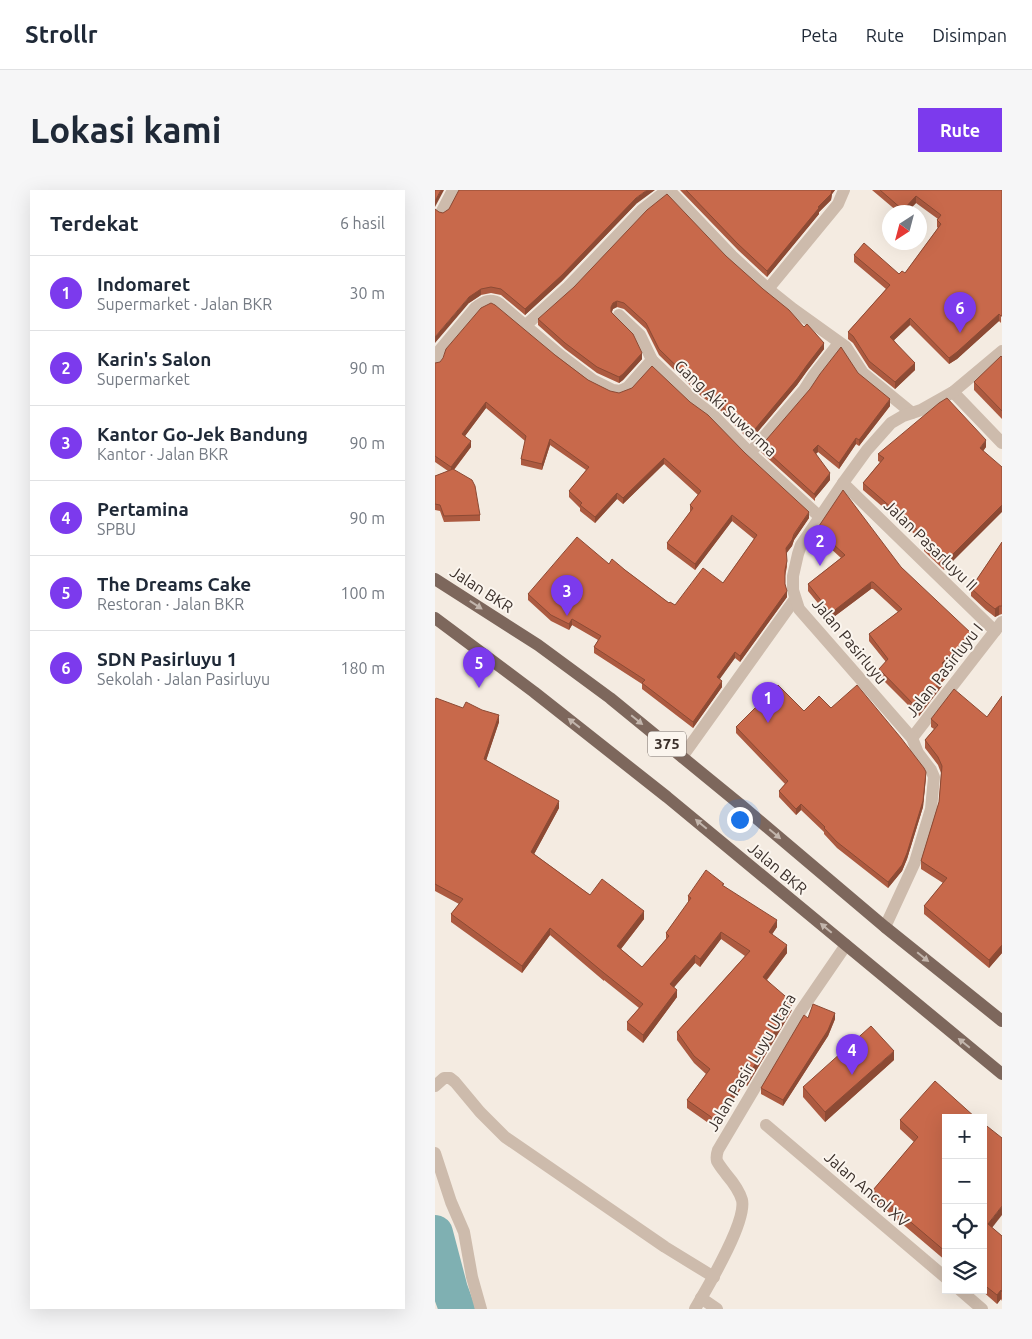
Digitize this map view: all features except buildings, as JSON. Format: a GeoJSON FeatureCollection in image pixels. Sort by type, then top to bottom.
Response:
{"type":"FeatureCollection","features":[{"type":"Feature","properties":{"kind":"main road","name":"Jalan BKR"},"geometry":{"type":"LineString","coordinates":[[435,579],[538,645],[610,698],[682,756],[885,927],[1002,1021]]}},
{"type":"Feature","properties":{"kind":"main road","name":"Jalan BKR"},"geometry":{"type":"LineString","coordinates":[[435,618],[534,692],[667,796],[1002,1074]]}},
{"type":"Feature","properties":{"kind":"street"},"geometry":{"type":"LineString","coordinates":[[443,210],[453,190]]}},
{"type":"Feature","properties":{"kind":"street"},"geometry":{"type":"LineString","coordinates":[[525,326],[568,287],[643,210],[668,190],[732,256],[768,289],[846,347],[863,373],[912,413]]}},
{"type":"Feature","properties":{"kind":"street"},"geometry":{"type":"LineString","coordinates":[[768,289],[838,204],[844,190]]}},
{"type":"Feature","properties":{"kind":"street"},"geometry":{"type":"LineString","coordinates":[[435,361],[439,351],[475,308],[489,300],[498,302],[593,380],[613,390],[620,391],[628,387],[653,360]]}},
{"type":"Feature","properties":{"kind":"street","name":"Gang Aki Suwarma"},"geometry":{"type":"LineString","coordinates":[[619,315],[640,335],[653,360],[820,517]]}},
{"type":"Feature","properties":{"kind":"street"},"geometry":{"type":"LineString","coordinates":[[750,453],[804,390],[839,343]]}},
{"type":"Feature","properties":{"kind":"street","name":"Jalan Pasirluyu"},"geometry":{"type":"LineString","coordinates":[[885,927],[915,862],[931,809],[934,777],[918,753],[912,738],[799,609],[793,590],[793,576],[801,545],[843,482],[867,450],[891,423],[921,410],[953,392],[1002,351]]}},
{"type":"Feature","properties":{"kind":"street"},"geometry":{"type":"LineString","coordinates":[[953,392],[1002,443]]}},
{"type":"Feature","properties":{"kind":"street","name":"Jalan Pasarluyu II"},"geometry":{"type":"LineString","coordinates":[[843,482],[999,626]]}},
{"type":"Feature","properties":{"kind":"street"},"geometry":{"type":"LineString","coordinates":[[682,756],[795,599]]}},
{"type":"Feature","properties":{"kind":"street","name":"Jalan Pasirluyu I"},"geometry":{"type":"LineString","coordinates":[[912,738],[999,626]]}},
{"type":"Feature","properties":{"kind":"street","name":"Jalan Pasir Luyu Utara"},"geometry":{"type":"LineString","coordinates":[[698,1304],[714,1277],[741,1220],[742,1202],[739,1193],[717,1161],[718,1150],[800,1012],[845,944]]}},
{"type":"Feature","properties":{"kind":"street"},"geometry":{"type":"LineString","coordinates":[[435,1086],[444,1078],[449,1078],[455,1082],[480,1112],[505,1137],[665,1247],[714,1277]]}},
{"type":"Feature","properties":{"kind":"street","name":"Jalan Ancol XV"},"geometry":{"type":"LineString","coordinates":[[766,1125],[942,1275]]}},
{"type":"Feature","properties":{"kind":"street"},"geometry":{"type":"LineString","coordinates":[[435,1153],[451,1202],[464,1232],[472,1277],[481,1309]]}},
{"type":"Feature","properties":{"kind":"street"},"geometry":{"type":"LineString","coordinates":[[965,1294],[982,1309]]}},
{"type":"Feature","properties":{"kind":"street"},"geometry":{"type":"LineString","coordinates":[[698,1304],[717,1309]]}},
{"type":"Feature","properties":{"kind":"waterway"},"geometry":{"type":"LineString","coordinates":[[435,1233],[457,1309]]}},
{"type":"Feature","properties":{"kind":"place","name":"SDN Pasirluyu 1"},"geometry":{"type":"Point","coordinates":[960,333]}},
{"type":"Feature","properties":{"kind":"place","name":"Karin's Salon"},"geometry":{"type":"Point","coordinates":[820,566]}},
{"type":"Feature","properties":{"kind":"place","name":"Kantor Go-Jek Bandung"},"geometry":{"type":"Point","coordinates":[567,616]}},
{"type":"Feature","properties":{"kind":"place","name":"The Dreams Cake"},"geometry":{"type":"Point","coordinates":[479,688]}},
{"type":"Feature","properties":{"kind":"place","name":"Indomaret"},"geometry":{"type":"Point","coordinates":[768,723]}},
{"type":"Feature","properties":{"kind":"place","name":"Pertamina"},"geometry":{"type":"Point","coordinates":[852,1075]}}]}
